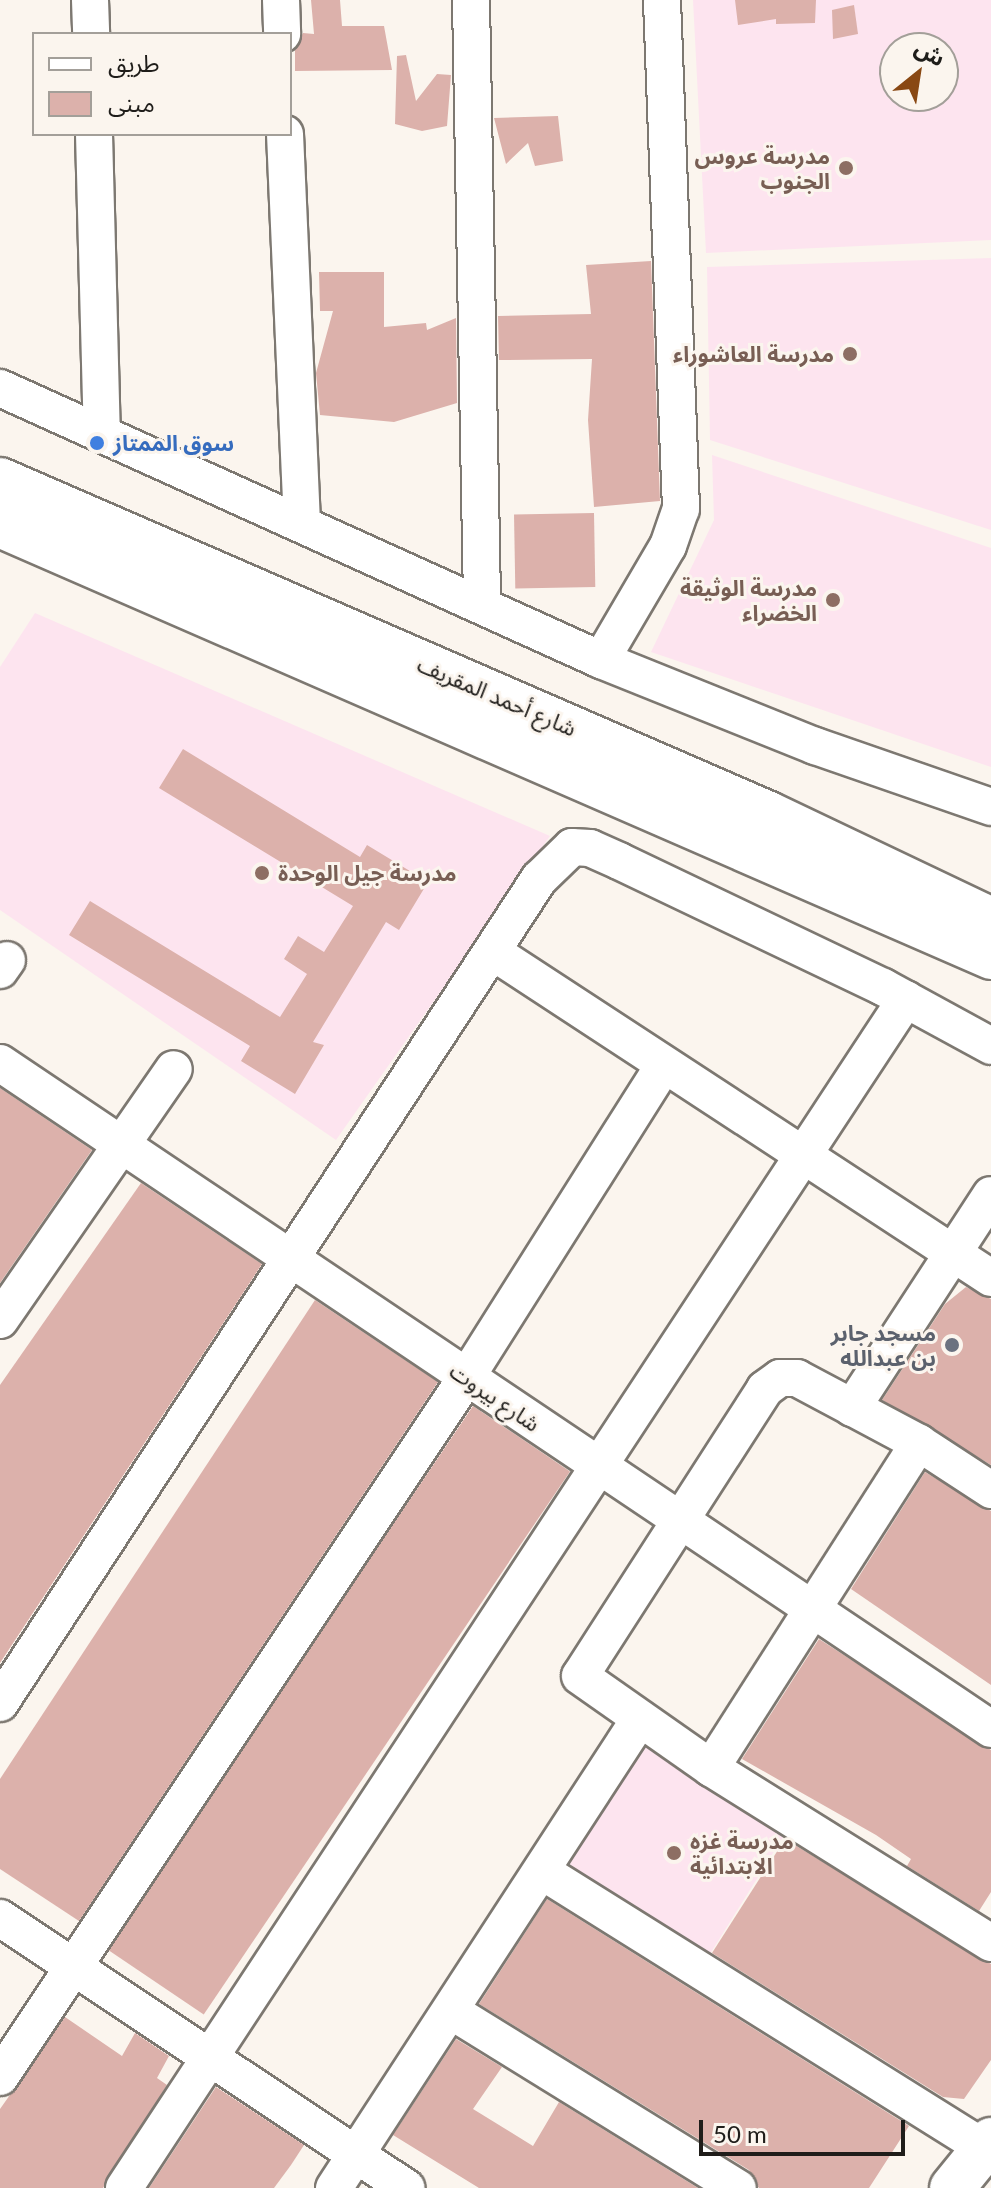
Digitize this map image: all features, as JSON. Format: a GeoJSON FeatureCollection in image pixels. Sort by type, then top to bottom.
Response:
{"type":"FeatureCollection","features":[{"type":"Feature","properties":{"kind":"main road","name":"شارع أحمد المقريف"},"geometry":{"type":"LineString","coordinates":[[0,480],[769,814],[991,920]]}},
{"type":"Feature","properties":{"kind":"main road","name":"شارع أحمد المقريف"},"geometry":{"type":"LineString","coordinates":[[0,525],[760,861],[991,957]]}},
{"type":"Feature","properties":{"kind":"main road"},"geometry":{"type":"LineString","coordinates":[[769,814],[857,838],[991,891]]}},
{"type":"Feature","properties":{"kind":"main road"},"geometry":{"type":"LineString","coordinates":[[760,861],[991,990]]}},
{"type":"Feature","properties":{"kind":"main road"},"geometry":{"type":"LineString","coordinates":[[952,2188],[987,2144]]}},
{"type":"Feature","properties":{"kind":"street"},"geometry":{"type":"LineString","coordinates":[[90,0],[91,32]]}},
{"type":"Feature","properties":{"kind":"street"},"geometry":{"type":"LineString","coordinates":[[281,0],[282,32]]}},
{"type":"Feature","properties":{"kind":"street"},"geometry":{"type":"LineString","coordinates":[[471,0],[482,603]]}},
{"type":"Feature","properties":{"kind":"street"},"geometry":{"type":"LineString","coordinates":[[601,660],[668,546],[681,509],[662,0]]}},
{"type":"Feature","properties":{"kind":"street"},"geometry":{"type":"LineString","coordinates":[[94,136],[102,434]]}},
{"type":"Feature","properties":{"kind":"street"},"geometry":{"type":"LineString","coordinates":[[285,136],[302,523]]}},
{"type":"Feature","properties":{"kind":"street"},"geometry":{"type":"LineString","coordinates":[[0,388],[482,603],[601,660],[815,746],[991,807]]}},
{"type":"Feature","properties":{"kind":"street"},"geometry":{"type":"LineString","coordinates":[[0,1703],[493,952],[555,860],[572,847],[590,848],[906,999],[991,1046]]}},
{"type":"Feature","properties":{"kind":"street"},"geometry":{"type":"LineString","coordinates":[[493,952],[804,1159],[991,1278]]}},
{"type":"Feature","properties":{"kind":"street"},"geometry":{"type":"LineString","coordinates":[[124,2188],[598,1465],[804,1159],[906,999]]}},
{"type":"Feature","properties":{"kind":"street","name":"شارع بيروت"},"geometry":{"type":"LineString","coordinates":[[0,1063],[991,1729]]}},
{"type":"Feature","properties":{"kind":"street"},"geometry":{"type":"LineString","coordinates":[[0,2077],[466,1378],[664,1065]]}},
{"type":"Feature","properties":{"kind":"street"},"geometry":{"type":"LineString","coordinates":[[0,1320],[174,1069]]}},
{"type":"Feature","properties":{"kind":"street"},"geometry":{"type":"LineString","coordinates":[[852,1408],[991,1195]]}},
{"type":"Feature","properties":{"kind":"street"},"geometry":{"type":"LineString","coordinates":[[991,1490],[919,1443],[797,1378],[780,1378],[765,1389],[581,1670],[585,1684],[711,1768],[991,1943]]}},
{"type":"Feature","properties":{"kind":"street"},"geometry":{"type":"LineString","coordinates":[[711,1768],[919,1443]]}},
{"type":"Feature","properties":{"kind":"street"},"geometry":{"type":"LineString","coordinates":[[334,2188],[543,1872],[639,1720]]}},
{"type":"Feature","properties":{"kind":"street"},"geometry":{"type":"LineString","coordinates":[[543,1872],[987,2144]]}},
{"type":"Feature","properties":{"kind":"street"},"geometry":{"type":"LineString","coordinates":[[0,1918],[406,2188]]}},
{"type":"Feature","properties":{"kind":"street"},"geometry":{"type":"LineString","coordinates":[[451,2011],[738,2188]]}},
{"type":"Feature","properties":{"kind":"shaded area","name":"مدرسة عروس الجنوب"},"geometry":{"type":"Polygon","coordinates":[[[693,0],[991,0],[991,240],[706,253],[693,0]]]}},
{"type":"Feature","properties":{"kind":"shaded area","name":"مدرسة العاشوراء"},"geometry":{"type":"Polygon","coordinates":[[[991,258],[991,530],[710,440],[707,267],[991,258]]]}},
{"type":"Feature","properties":{"kind":"shaded area","name":"مدرسة الوثيقة الخضراء"},"geometry":{"type":"Polygon","coordinates":[[[712,455],[991,548],[991,767],[651,652],[714,520],[712,455]]]}},
{"type":"Feature","properties":{"kind":"shaded area","name":"مدرسة جيل الوحدة"},"geometry":{"type":"Polygon","coordinates":[[[35,613],[550,836],[336,1140],[0,910],[0,667],[35,613]]]}},
{"type":"Feature","properties":{"kind":"shaded area","name":"مدرسة غزه الابتدائية"},"geometry":{"type":"Polygon","coordinates":[[[645,1739],[788,1829],[701,1968],[558,1878],[645,1739]]]}},
{"type":"Feature","properties":{"kind":"building"},"geometry":{"type":"Polygon","coordinates":[[[311,0],[340,0],[342,26],[384,26],[392,70],[295,71],[295,50],[303,33],[314,34],[311,0]]]}},
{"type":"Feature","properties":{"kind":"building"},"geometry":{"type":"Polygon","coordinates":[[[735,0],[816,0],[815,23],[776,24],[776,19],[738,25],[735,0]]]}},
{"type":"Feature","properties":{"kind":"building"},"geometry":{"type":"Polygon","coordinates":[[[854,5],[858,34],[833,39],[832,10],[854,5]]]}},
{"type":"Feature","properties":{"kind":"building"},"geometry":{"type":"Polygon","coordinates":[[[406,55],[416,101],[437,74],[451,75],[447,126],[422,131],[395,124],[397,56],[406,55]]]}},
{"type":"Feature","properties":{"kind":"building"},"geometry":{"type":"Polygon","coordinates":[[[558,116],[563,161],[535,166],[528,143],[506,164],[494,118],[558,116]]]}},
{"type":"Feature","properties":{"kind":"building"},"geometry":{"type":"Polygon","coordinates":[[[651,261],[660,501],[594,507],[588,420],[592,359],[499,360],[498,316],[591,314],[586,265],[651,261]]]}},
{"type":"Feature","properties":{"kind":"building"},"geometry":{"type":"Polygon","coordinates":[[[319,272],[384,272],[384,327],[426,323],[427,330],[456,318],[457,403],[394,422],[320,415],[316,373],[333,311],[320,311],[319,272]]]}},
{"type":"Feature","properties":{"kind":"building"},"geometry":{"type":"Polygon","coordinates":[[[594,513],[595,587],[515,588],[514,514],[594,513]]]}},
{"type":"Feature","properties":{"kind":"building"},"geometry":{"type":"Polygon","coordinates":[[[183,749],[360,857],[367,845],[428,882],[399,930],[386,922],[313,1042],[324,1045],[295,1094],[241,1061],[250,1046],[69,935],[90,901],[280,1017],[307,974],[284,959],[298,936],[324,952],[353,906],[159,788],[183,749]]]}},
{"type":"Feature","properties":{"kind":"building"},"geometry":{"type":"Polygon","coordinates":[[[0,1088],[92,1150],[0,1283],[0,1088]]]}},
{"type":"Feature","properties":{"kind":"building"},"geometry":{"type":"Polygon","coordinates":[[[141,1183],[262,1264],[0,1663],[0,1385],[141,1183]]]}},
{"type":"Feature","properties":{"kind":"building","name":"مسجد جابر بن عبدالله"},"geometry":{"type":"Polygon","coordinates":[[[966,1287],[991,1299],[991,1465],[882,1400],[945,1304],[966,1287]]]}},
{"type":"Feature","properties":{"kind":"building"},"geometry":{"type":"Polygon","coordinates":[[[315,1300],[438,1382],[79,1921],[0,1869],[0,1779],[315,1300]]]}},
{"type":"Feature","properties":{"kind":"building"},"geometry":{"type":"Polygon","coordinates":[[[473,1406],[570,1471],[204,2014],[107,1949],[473,1406]]]}},
{"type":"Feature","properties":{"kind":"building"},"geometry":{"type":"Polygon","coordinates":[[[925,1472],[991,1511],[991,1685],[851,1589],[925,1472]]]}},
{"type":"Feature","properties":{"kind":"building"},"geometry":{"type":"Polygon","coordinates":[[[819,1639],[991,1750],[991,1892],[979,1911],[907,1866],[911,1859],[876,1835],[742,1759],[819,1639]]]}},
{"type":"Feature","properties":{"kind":"building"},"geometry":{"type":"Polygon","coordinates":[[[785,1839],[991,1964],[991,2060],[964,2099],[943,2097],[712,1953],[785,1839]]]}},
{"type":"Feature","properties":{"kind":"building"},"geometry":{"type":"Polygon","coordinates":[[[547,1899],[909,2126],[869,2188],[759,2188],[749,2170],[479,2004],[547,1899]]]}},
{"type":"Feature","properties":{"kind":"building"},"geometry":{"type":"Polygon","coordinates":[[[65,2017],[122,2056],[135,2033],[169,2056],[157,2078],[167,2085],[103,2188],[0,2188],[0,2109],[65,2017]]]}},
{"type":"Feature","properties":{"kind":"building"},"geometry":{"type":"Polygon","coordinates":[[[456,2039],[502,2067],[473,2109],[533,2146],[559,2102],[698,2188],[479,2188],[393,2135],[456,2039]]]}},
{"type":"Feature","properties":{"kind":"building"},"geometry":{"type":"Polygon","coordinates":[[[216,2087],[304,2145],[291,2165],[274,2188],[149,2188],[216,2087]]]}},
{"type":"Feature","properties":{"kind":"place","name":"مدرسة عروس الجنوب"},"geometry":{"type":"Point","coordinates":[846,168]}},
{"type":"Feature","properties":{"kind":"place","name":"مدرسة العاشوراء"},"geometry":{"type":"Point","coordinates":[850,354]}},
{"type":"Feature","properties":{"kind":"place","name":"سوق الممتاز"},"geometry":{"type":"Point","coordinates":[97,443]}},
{"type":"Feature","properties":{"kind":"place","name":"مدرسة الوثيقة الخضراء"},"geometry":{"type":"Point","coordinates":[833,600]}},
{"type":"Feature","properties":{"kind":"place","name":"مدرسة جيل الوحدة"},"geometry":{"type":"Point","coordinates":[262,873]}},
{"type":"Feature","properties":{"kind":"place","name":"مسجد جابر بن عبدالله"},"geometry":{"type":"Point","coordinates":[952,1345]}},
{"type":"Feature","properties":{"kind":"place","name":"مدرسة غزه الابتدائية"},"geometry":{"type":"Point","coordinates":[674,1853]}}]}
